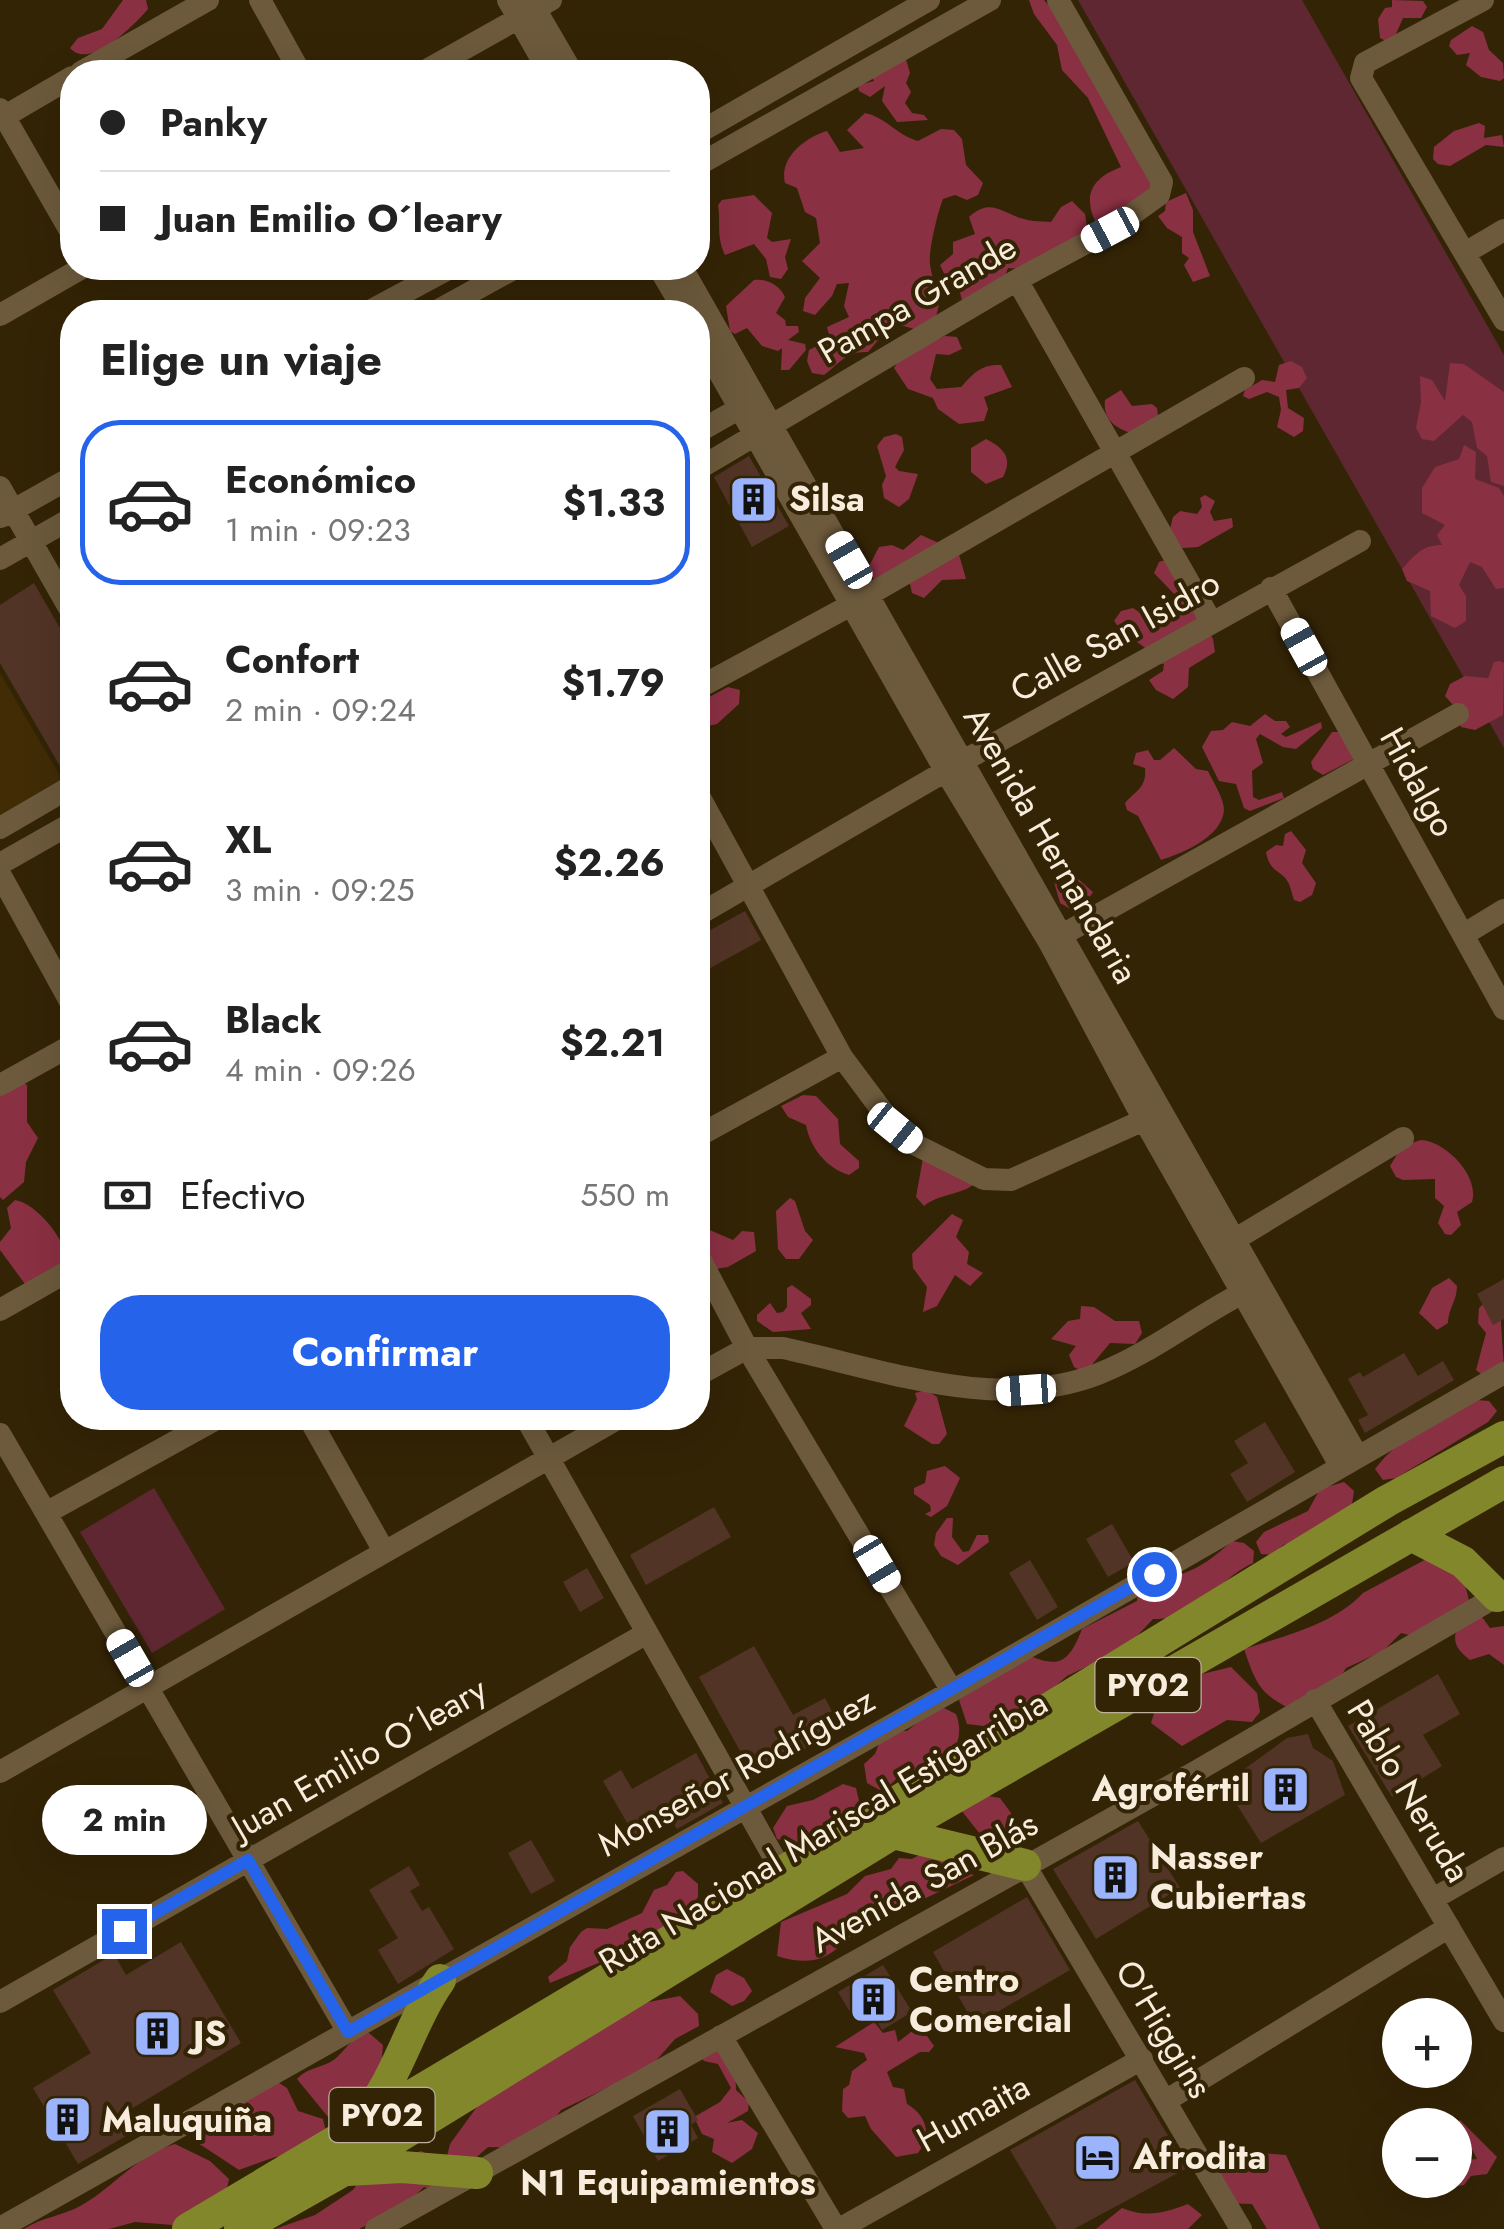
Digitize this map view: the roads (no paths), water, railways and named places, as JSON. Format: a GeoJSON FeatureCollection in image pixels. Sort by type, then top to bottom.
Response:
{"type":"FeatureCollection","features":[{"type":"Feature","properties":{"kind":"highway","name":"Ruta Nacional Mariscal Estigarribia"},"geometry":{"type":"LineString","coordinates":[[188,2229],[347,2136],[1400,1493],[1504,1438]]}},
{"type":"Feature","properties":{"kind":"highway","name":"Ruta Nacional Mariscal Estigarribia"},"geometry":{"type":"LineString","coordinates":[[240,2229],[344,2170],[893,1833],[1504,1482]]}},
{"type":"Feature","properties":{"kind":"highway"},"geometry":{"type":"LineString","coordinates":[[1411,1536],[1463,1562],[1502,1599]]}},
{"type":"Feature","properties":{"kind":"highway"},"geometry":{"type":"LineString","coordinates":[[893,1833],[1026,1866]]}},
{"type":"Feature","properties":{"kind":"highway"},"geometry":{"type":"LineString","coordinates":[[347,2136],[385,2089],[413,2023],[440,1980]]}},
{"type":"Feature","properties":{"kind":"highway"},"geometry":{"type":"LineString","coordinates":[[344,2170],[402,2167],[477,2173]]}},
{"type":"Feature","properties":{"kind":"street"},"geometry":{"type":"LineString","coordinates":[[102,60],[208,0]]}},
{"type":"Feature","properties":{"kind":"street"},"geometry":{"type":"LineString","coordinates":[[260,0],[293,60]]}},
{"type":"Feature","properties":{"kind":"street"},"geometry":{"type":"LineString","coordinates":[[710,126],[929,0]]}},
{"type":"Feature","properties":{"kind":"street"},"geometry":{"type":"LineString","coordinates":[[710,157],[990,0]]}},
{"type":"Feature","properties":{"kind":"street","name":"Pampa Grande"},"geometry":{"type":"LineString","coordinates":[[710,462],[1126,220],[1159,195],[1162,182],[1058,0]]}},
{"type":"Feature","properties":{"kind":"street"},"geometry":{"type":"LineString","coordinates":[[1483,0],[1365,63],[1361,78],[1504,320]]}},
{"type":"Feature","properties":{"kind":"street"},"geometry":{"type":"LineString","coordinates":[[442,60],[528,6]]}},
{"type":"Feature","properties":{"kind":"street"},"geometry":{"type":"LineString","coordinates":[[528,6],[544,60]]}},
{"type":"Feature","properties":{"kind":"street"},"geometry":{"type":"LineString","coordinates":[[528,6],[564,60]]}},
{"type":"Feature","properties":{"kind":"street"},"geometry":{"type":"LineString","coordinates":[[60,84],[1,115],[60,214]]}},
{"type":"Feature","properties":{"kind":"street"},"geometry":{"type":"LineString","coordinates":[[1465,253],[1504,230]]}},
{"type":"Feature","properties":{"kind":"street"},"geometry":{"type":"LineString","coordinates":[[0,315],[61,280]]}},
{"type":"Feature","properties":{"kind":"street"},"geometry":{"type":"LineString","coordinates":[[383,300],[407,280]]}},
{"type":"Feature","properties":{"kind":"street"},"geometry":{"type":"LineString","coordinates":[[456,300],[493,280]]}},
{"type":"Feature","properties":{"kind":"street"},"geometry":{"type":"LineString","coordinates":[[1017,280],[1212,623]]}},
{"type":"Feature","properties":{"kind":"street","name":"Avenida Hernandaria"},"geometry":{"type":"LineString","coordinates":[[710,326],[763,431],[1056,938],[1349,1462]]}},
{"type":"Feature","properties":{"kind":"street","name":"Avenida Hernandaria"},"geometry":{"type":"LineString","coordinates":[[710,352],[748,404]]}},
{"type":"Feature","properties":{"kind":"street"},"geometry":{"type":"LineString","coordinates":[[710,681],[1244,378]]}},
{"type":"Feature","properties":{"kind":"street"},"geometry":{"type":"LineString","coordinates":[[710,425],[748,404]]}},
{"type":"Feature","properties":{"kind":"street"},"geometry":{"type":"LineString","coordinates":[[6,514],[60,484]]}},
{"type":"Feature","properties":{"kind":"street"},"geometry":{"type":"LineString","coordinates":[[0,487],[6,514],[32,541],[60,591]]}},
{"type":"Feature","properties":{"kind":"street"},"geometry":{"type":"LineString","coordinates":[[0,559],[60,525]]}},
{"type":"Feature","properties":{"kind":"street","name":"Calle San Isidro"},"geometry":{"type":"LineString","coordinates":[[710,907],[1360,541]]}},
{"type":"Feature","properties":{"kind":"street","name":"Hidalgo"},"geometry":{"type":"LineString","coordinates":[[1272,588],[1504,1009]]}},
{"type":"Feature","properties":{"kind":"street"},"geometry":{"type":"LineString","coordinates":[[1056,938],[1458,714]]}},
{"type":"Feature","properties":{"kind":"street"},"geometry":{"type":"LineString","coordinates":[[0,828],[60,793]]}},
{"type":"Feature","properties":{"kind":"street"},"geometry":{"type":"LineString","coordinates":[[710,816],[842,1056],[895,1128],[951,1166],[984,1179],[1011,1180],[1153,1116]]}},
{"type":"Feature","properties":{"kind":"street"},"geometry":{"type":"LineString","coordinates":[[0,864],[60,830]]}},
{"type":"Feature","properties":{"kind":"street"},"geometry":{"type":"LineString","coordinates":[[0,874],[60,982]]}},
{"type":"Feature","properties":{"kind":"street"},"geometry":{"type":"LineString","coordinates":[[1463,935],[1504,910]]}},
{"type":"Feature","properties":{"kind":"street"},"geometry":{"type":"LineString","coordinates":[[0,1086],[60,1051]]}},
{"type":"Feature","properties":{"kind":"street"},"geometry":{"type":"LineString","coordinates":[[710,1129],[842,1056]]}},
{"type":"Feature","properties":{"kind":"street","name":"Avenida Hernandaria"},"geometry":{"type":"LineString","coordinates":[[1153,1116],[1234,1240],[1250,1288]]}},
{"type":"Feature","properties":{"kind":"street"},"geometry":{"type":"LineString","coordinates":[[1234,1240],[1403,1138]]}},
{"type":"Feature","properties":{"kind":"street"},"geometry":{"type":"LineString","coordinates":[[0,1310],[60,1276]]}},
{"type":"Feature","properties":{"kind":"street"},"geometry":{"type":"LineString","coordinates":[[710,1278],[747,1348],[952,1690]]}},
{"type":"Feature","properties":{"kind":"street"},"geometry":{"type":"LineString","coordinates":[[710,1368],[747,1348],[783,1348],[998,1392],[1054,1388],[1100,1373],[1153,1348],[1250,1288]]}},
{"type":"Feature","properties":{"kind":"street","name":"Monseñor Rodríguez"},"geometry":{"type":"LineString","coordinates":[[0,2228],[1504,1373]]}},
{"type":"Feature","properties":{"kind":"street"},"geometry":{"type":"LineString","coordinates":[[46,1513],[196,1430]]}},
{"type":"Feature","properties":{"kind":"street"},"geometry":{"type":"LineString","coordinates":[[316,1430],[384,1551]]}},
{"type":"Feature","properties":{"kind":"street"},"geometry":{"type":"LineString","coordinates":[[533,1430],[781,1870]]}},
{"type":"Feature","properties":{"kind":"street"},"geometry":{"type":"LineString","coordinates":[[0,1772],[597,1430]]}},
{"type":"Feature","properties":{"kind":"street"},"geometry":{"type":"LineString","coordinates":[[0,1434],[348,2032]]}},
{"type":"Feature","properties":{"kind":"street","name":"Avenida San Blás"},"geometry":{"type":"LineString","coordinates":[[376,2229],[417,2219],[477,2173],[1315,1700],[1502,1599]]}},
{"type":"Feature","properties":{"kind":"street","name":"Juan Emilio O´leary"},"geometry":{"type":"LineString","coordinates":[[0,2002],[648,1633]]}},
{"type":"Feature","properties":{"kind":"street","name":"Pablo Neruda"},"geometry":{"type":"LineString","coordinates":[[1315,1700],[1504,2021]]}},
{"type":"Feature","properties":{"kind":"street"},"geometry":{"type":"LineString","coordinates":[[1433,1899],[1504,1858]]}},
{"type":"Feature","properties":{"kind":"street","name":"O'Higgins"},"geometry":{"type":"LineString","coordinates":[[1026,1866],[1241,2229]]}},
{"type":"Feature","properties":{"kind":"street"},"geometry":{"type":"LineString","coordinates":[[1167,2100],[1449,1927]]}},
{"type":"Feature","properties":{"kind":"street"},"geometry":{"type":"LineString","coordinates":[[721,2036],[838,2229]]}},
{"type":"Feature","properties":{"kind":"street","name":"Humaita"},"geometry":{"type":"LineString","coordinates":[[838,2229],[1142,2058]]}},
{"type":"Feature","properties":{"kind":"place","name":"Silsa"},"geometry":{"type":"Point","coordinates":[754,499]}},
{"type":"Feature","properties":{"kind":"place","name":"Agrofértil"},"geometry":{"type":"Point","coordinates":[1285,1789]}},
{"type":"Feature","properties":{"kind":"place","name":"Nasser Cubiertas"},"geometry":{"type":"Point","coordinates":[1115,1877]}},
{"type":"Feature","properties":{"kind":"place","name":"Centro Comercial"},"geometry":{"type":"Point","coordinates":[874,2000]}},
{"type":"Feature","properties":{"kind":"place","name":"JS"},"geometry":{"type":"Point","coordinates":[158,2034]}},
{"type":"Feature","properties":{"kind":"place","name":"Maluquiña"},"geometry":{"type":"Point","coordinates":[67,2120]}},
{"type":"Feature","properties":{"kind":"place","name":"N1 Equipamientos"},"geometry":{"type":"Point","coordinates":[668,2131]}},
{"type":"Feature","properties":{"kind":"place","name":"Afrodita"},"geometry":{"type":"Point","coordinates":[1098,2157]}}]}
